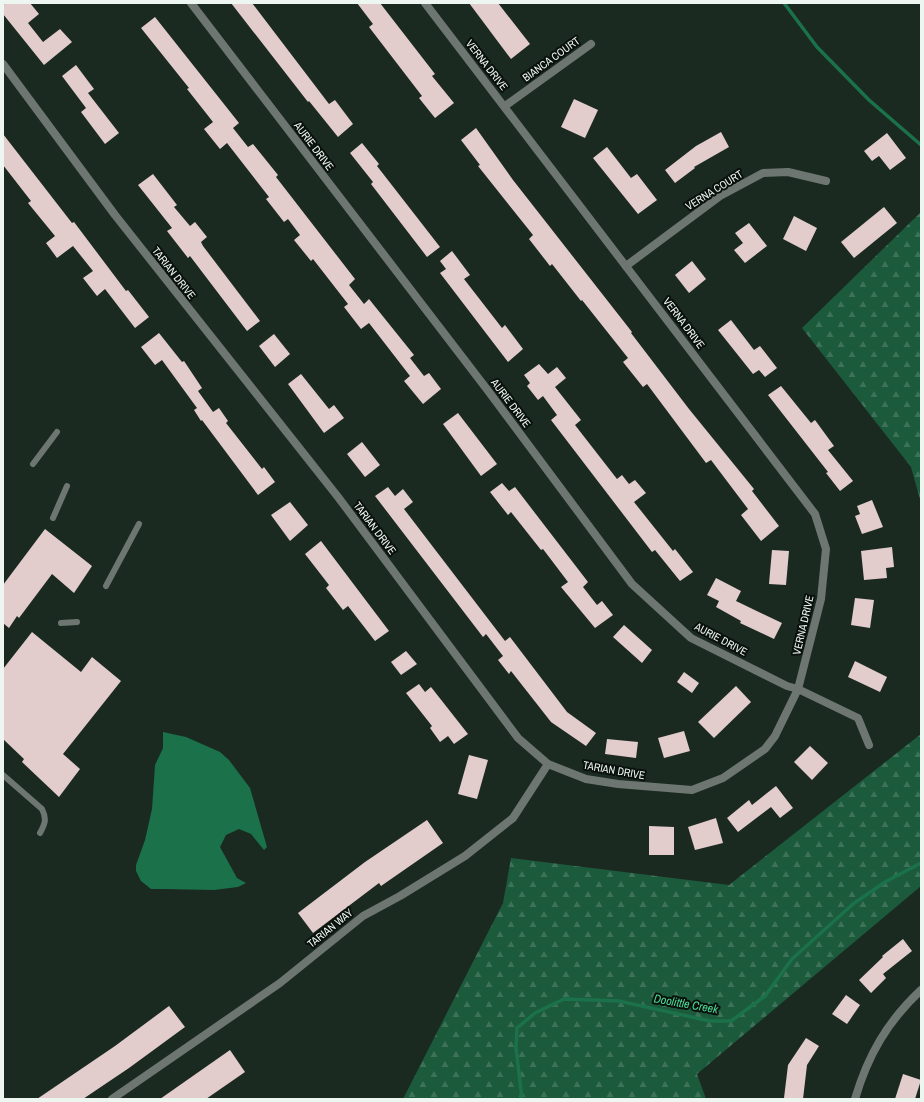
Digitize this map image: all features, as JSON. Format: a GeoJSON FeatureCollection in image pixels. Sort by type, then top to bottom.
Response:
{"type":"FeatureCollection","features":[{"type":"Feature","properties":{"kind":"street","name":"AURIE DRIVE"},"geometry":{"type":"LineString","coordinates":[[191,3],[489,392],[632,584],[691,638],[787,686],[798,689],[858,718],[869,745]]}},
{"type":"Feature","properties":{"kind":"street","name":"VERNA DRIVE"},"geometry":{"type":"LineString","coordinates":[[425,3],[815,514],[826,549],[821,599],[798,689]]}},
{"type":"Feature","properties":{"kind":"street","name":"BIANCA COURT"},"geometry":{"type":"LineString","coordinates":[[505,106],[591,44]]}},
{"type":"Feature","properties":{"kind":"street","name":"TARIAN DRIVE"},"geometry":{"type":"LineString","coordinates":[[3,64],[115,216],[338,497],[518,738],[548,764],[586,779],[611,783],[692,790],[723,778],[765,749],[775,736],[798,689]]}},
{"type":"Feature","properties":{"kind":"street","name":"VERNA COURT"},"geometry":{"type":"LineString","coordinates":[[626,266],[720,196],[763,173],[788,172],[826,181]]}},
{"type":"Feature","properties":{"kind":"street","name":"TARIAN WAY"},"geometry":{"type":"LineString","coordinates":[[112,1099],[280,983],[363,916],[400,896],[465,856],[513,818],[548,764]]}},
{"type":"Feature","properties":{"kind":"street"},"geometry":{"type":"LineString","coordinates":[[855,1099],[863,1071],[882,1035],[907,1004],[921,990]]}},
{"type":"Feature","properties":{"kind":"lane"},"geometry":{"type":"LineString","coordinates":[[33,464],[57,432]]}},
{"type":"Feature","properties":{"kind":"lane"},"geometry":{"type":"LineString","coordinates":[[53,518],[67,486]]}},
{"type":"Feature","properties":{"kind":"lane"},"geometry":{"type":"LineString","coordinates":[[106,586],[139,524]]}},
{"type":"Feature","properties":{"kind":"lane"},"geometry":{"type":"LineString","coordinates":[[62,623],[77,622]]}},
{"type":"Feature","properties":{"kind":"lane"},"geometry":{"type":"LineString","coordinates":[[3,775],[42,809],[46,823],[40,833]]}},
{"type":"Feature","properties":{"kind":"green space"},"geometry":{"type":"Polygon","coordinates":[[[921,212],[921,503],[911,467],[802,328],[921,212]]]}},
{"type":"Feature","properties":{"kind":"green space"},"geometry":{"type":"Polygon","coordinates":[[[921,734],[921,886],[697,1074],[706,1099],[403,1099],[503,903],[511,858],[729,885],[921,734]]]}},
{"type":"Feature","properties":{"kind":"shaded area"},"geometry":{"type":"Polygon","coordinates":[[[163,732],[186,737],[220,752],[229,760],[250,788],[267,847],[264,850],[251,834],[239,829],[226,835],[220,847],[237,878],[246,883],[238,887],[214,890],[151,889],[141,881],[136,871],[136,865],[145,840],[152,809],[155,765],[163,748],[163,732]]]}},
{"type":"Feature","properties":{"kind":"building"},"geometry":{"type":"Polygon","coordinates":[[[6,3],[30,3],[39,14],[28,23],[43,42],[60,29],[72,42],[44,65],[3,14],[3,5],[6,3]]]}},
{"type":"Feature","properties":{"kind":"building"},"geometry":{"type":"Polygon","coordinates":[[[231,3],[252,3],[329,104],[335,100],[353,124],[338,137],[309,101],[308,102],[231,3]]]}},
{"type":"Feature","properties":{"kind":"building"},"geometry":{"type":"Polygon","coordinates":[[[357,3],[380,3],[435,74],[432,76],[454,103],[435,118],[419,98],[422,96],[369,27],[373,24],[357,3]]]}},
{"type":"Feature","properties":{"kind":"building"},"geometry":{"type":"Polygon","coordinates":[[[469,3],[498,3],[530,44],[511,59],[469,3]]]}},
{"type":"Feature","properties":{"kind":"building"},"geometry":{"type":"Polygon","coordinates":[[[155,17],[239,123],[233,128],[248,147],[253,144],[278,175],[276,177],[355,279],[349,285],[364,304],[369,299],[414,355],[410,358],[424,376],[429,373],[441,389],[423,404],[404,381],[410,376],[369,323],[361,329],[344,307],[348,304],[313,259],[311,261],[294,240],[300,235],[288,219],[284,222],[266,199],[269,197],[227,143],[220,149],[204,129],[213,122],[187,89],[189,88],[141,28],[155,17]]]}},
{"type":"Feature","properties":{"kind":"building"},"geometry":{"type":"Polygon","coordinates":[[[76,65],[94,89],[88,93],[119,133],[105,144],[81,112],[86,108],[62,76],[76,65]]]}},
{"type":"Feature","properties":{"kind":"building"},"geometry":{"type":"Polygon","coordinates":[[[574,99],[598,110],[585,138],[561,127],[574,99]]]}},
{"type":"Feature","properties":{"kind":"building"},"geometry":{"type":"Polygon","coordinates":[[[476,128],[513,180],[632,332],[631,333],[689,409],[754,489],[752,491],[779,526],[761,541],[741,515],[748,509],[711,460],[706,463],[647,384],[643,387],[623,362],[628,358],[552,264],[550,266],[529,239],[533,235],[478,166],[480,165],[461,140],[476,128]]]}},
{"type":"Feature","properties":{"kind":"building"},"geometry":{"type":"Polygon","coordinates":[[[721,132],[729,147],[694,167],[695,168],[675,183],[665,170],[696,146],[721,132]]]}},
{"type":"Feature","properties":{"kind":"building"},"geometry":{"type":"Polygon","coordinates":[[[887,133],[906,158],[890,170],[879,156],[872,161],[864,151],[887,133]]]}},
{"type":"Feature","properties":{"kind":"building"},"geometry":{"type":"Polygon","coordinates":[[[3,134],[72,223],[74,222],[126,291],[128,290],[149,317],[135,328],[105,289],[97,296],[83,278],[93,271],[73,246],[57,258],[46,243],[55,236],[28,203],[31,201],[3,165],[3,134]]]}},
{"type":"Feature","properties":{"kind":"building"},"geometry":{"type":"Polygon","coordinates":[[[362,143],[379,164],[377,166],[440,247],[427,257],[371,184],[373,182],[350,153],[362,143]]]}},
{"type":"Feature","properties":{"kind":"building"},"geometry":{"type":"Polygon","coordinates":[[[607,147],[631,178],[637,174],[657,200],[638,214],[593,158],[607,147]]]}},
{"type":"Feature","properties":{"kind":"building"},"geometry":{"type":"Polygon","coordinates":[[[153,174],[177,205],[174,207],[190,226],[195,222],[207,237],[201,242],[203,246],[260,321],[247,331],[190,256],[188,258],[167,231],[172,228],[138,185],[153,174]]]}},
{"type":"Feature","properties":{"kind":"building"},"geometry":{"type":"Polygon","coordinates":[[[884,207],[897,223],[854,258],[841,242],[884,207]]]}},
{"type":"Feature","properties":{"kind":"building"},"geometry":{"type":"Polygon","coordinates":[[[794,216],[817,228],[806,251],[783,239],[794,216]]]}},
{"type":"Feature","properties":{"kind":"building"},"geometry":{"type":"Polygon","coordinates":[[[749,223],[767,246],[745,263],[734,250],[743,243],[735,233],[749,223]]]}},
{"type":"Feature","properties":{"kind":"building"},"geometry":{"type":"Polygon","coordinates":[[[452,251],[470,275],[464,279],[502,328],[505,325],[523,349],[508,362],[440,273],[446,269],[440,261],[452,251]]]}},
{"type":"Feature","properties":{"kind":"building"},"geometry":{"type":"Polygon","coordinates":[[[692,261],[706,279],[689,293],[675,275],[692,261]]]}},
{"type":"Feature","properties":{"kind":"building"},"geometry":{"type":"Polygon","coordinates":[[[731,320],[754,350],[760,346],[777,368],[765,377],[759,370],[753,374],[718,330],[731,320]]]}},
{"type":"Feature","properties":{"kind":"building"},"geometry":{"type":"Polygon","coordinates":[[[159,333],[182,362],[184,361],[202,388],[198,391],[213,412],[219,408],[228,421],[226,423],[262,469],[264,467],[275,482],[258,495],[202,420],[201,421],[194,410],[197,408],[162,360],[155,365],[141,347],[159,333]]]}},
{"type":"Feature","properties":{"kind":"building"},"geometry":{"type":"Polygon","coordinates":[[[274,334],[290,354],[275,367],[259,346],[274,334]]]}},
{"type":"Feature","properties":{"kind":"building"},"geometry":{"type":"Polygon","coordinates":[[[539,364],[548,374],[557,367],[566,378],[555,387],[581,420],[575,425],[617,479],[622,475],[629,484],[635,480],[646,493],[634,502],[673,551],[675,549],[693,572],[680,581],[655,550],[652,552],[551,420],[557,415],[543,396],[538,400],[527,386],[530,383],[524,375],[539,364]]]}},
{"type":"Feature","properties":{"kind":"building"},"geometry":{"type":"Polygon","coordinates":[[[301,374],[329,409],[334,405],[344,418],[324,433],[288,384],[301,374]]]}},
{"type":"Feature","properties":{"kind":"building"},"geometry":{"type":"Polygon","coordinates":[[[781,386],[811,423],[815,420],[834,446],[828,450],[853,481],[840,491],[826,473],[828,472],[768,395],[781,386]]]}},
{"type":"Feature","properties":{"kind":"building"},"geometry":{"type":"Polygon","coordinates":[[[458,413],[497,464],[481,476],[443,424],[458,413]]]}},
{"type":"Feature","properties":{"kind":"building"},"geometry":{"type":"Polygon","coordinates":[[[362,442],[380,465],[365,477],[347,454],[362,442]]]}},
{"type":"Feature","properties":{"kind":"building"},"geometry":{"type":"Polygon","coordinates":[[[502,483],[509,491],[515,487],[588,582],[583,587],[597,605],[602,601],[613,615],[595,628],[561,587],[568,582],[543,549],[541,550],[511,512],[508,515],[490,492],[502,483]]]}},
{"type":"Feature","properties":{"kind":"building"},"geometry":{"type":"Polygon","coordinates":[[[388,487],[395,496],[403,489],[413,502],[404,509],[505,641],[510,637],[567,712],[596,733],[586,746],[551,722],[511,671],[509,674],[498,660],[503,656],[486,634],[483,637],[375,496],[388,487]]]}},
{"type":"Feature","properties":{"kind":"building"},"geometry":{"type":"Polygon","coordinates":[[[872,500],[883,527],[862,534],[855,516],[860,514],[857,506],[872,500]]]}},
{"type":"Feature","properties":{"kind":"building"},"geometry":{"type":"Polygon","coordinates":[[[290,502],[308,525],[290,541],[271,515],[290,502]]]}},
{"type":"Feature","properties":{"kind":"building"},"geometry":{"type":"Polygon","coordinates":[[[45,529],[92,566],[74,593],[52,574],[19,618],[17,616],[9,628],[3,623],[3,585],[45,529]]]}},
{"type":"Feature","properties":{"kind":"building"},"geometry":{"type":"Polygon","coordinates":[[[321,541],[389,631],[375,641],[348,606],[343,610],[326,588],[329,585],[305,554],[321,541]]]}},
{"type":"Feature","properties":{"kind":"building"},"geometry":{"type":"Polygon","coordinates":[[[892,547],[894,567],[886,568],[887,578],[864,580],[861,551],[892,547]]]}},
{"type":"Feature","properties":{"kind":"building"},"geometry":{"type":"Polygon","coordinates":[[[772,550],[789,551],[786,585],[769,584],[772,550]]]}},
{"type":"Feature","properties":{"kind":"building"},"geometry":{"type":"Polygon","coordinates":[[[716,578],[741,591],[736,601],[782,623],[774,639],[740,623],[741,621],[716,607],[719,601],[707,595],[716,578]]]}},
{"type":"Feature","properties":{"kind":"building"},"geometry":{"type":"Polygon","coordinates":[[[855,598],[874,600],[870,628],[851,625],[855,598]]]}},
{"type":"Feature","properties":{"kind":"building"},"geometry":{"type":"Polygon","coordinates":[[[624,625],[652,650],[642,663],[613,637],[624,625]]]}},
{"type":"Feature","properties":{"kind":"building"},"geometry":{"type":"Polygon","coordinates":[[[32,632],[81,672],[92,657],[121,681],[63,754],[80,769],[59,797],[22,762],[24,759],[3,739],[3,669],[32,632]]]}},
{"type":"Feature","properties":{"kind":"building"},"geometry":{"type":"Polygon","coordinates":[[[406,651],[417,664],[401,675],[391,662],[406,651]]]}},
{"type":"Feature","properties":{"kind":"building"},"geometry":{"type":"Polygon","coordinates":[[[855,661],[887,677],[880,692],[848,677],[855,661]]]}},
{"type":"Feature","properties":{"kind":"building"},"geometry":{"type":"Polygon","coordinates":[[[684,672],[699,683],[692,693],[677,682],[684,672]]]}},
{"type":"Feature","properties":{"kind":"building"},"geometry":{"type":"Polygon","coordinates":[[[419,684],[425,692],[431,687],[468,734],[454,744],[448,736],[440,742],[430,728],[432,726],[406,693],[419,684]]]}},
{"type":"Feature","properties":{"kind":"building"},"geometry":{"type":"Polygon","coordinates":[[[736,686],[751,702],[714,738],[698,722],[736,686]]]}},
{"type":"Feature","properties":{"kind":"building"},"geometry":{"type":"Polygon","coordinates":[[[684,731],[690,751],[664,758],[658,738],[684,731]]]}},
{"type":"Feature","properties":{"kind":"building"},"geometry":{"type":"Polygon","coordinates":[[[607,739],[638,742],[636,758],[605,754],[607,739]]]}},
{"type":"Feature","properties":{"kind":"building"},"geometry":{"type":"Polygon","coordinates":[[[810,746],[828,763],[812,780],[794,762],[810,746]]]}},
{"type":"Feature","properties":{"kind":"building"},"geometry":{"type":"Polygon","coordinates":[[[469,755],[488,760],[477,799],[458,794],[469,755]]]}},
{"type":"Feature","properties":{"kind":"building"},"geometry":{"type":"Polygon","coordinates":[[[776,786],[793,808],[780,818],[771,807],[738,832],[727,818],[749,800],[752,805],[776,786]]]}},
{"type":"Feature","properties":{"kind":"building"},"geometry":{"type":"Polygon","coordinates":[[[716,818],[723,843],[695,850],[688,827],[716,818]]]}},
{"type":"Feature","properties":{"kind":"building"},"geometry":{"type":"Polygon","coordinates":[[[427,820],[443,843],[381,886],[379,883],[313,933],[298,913],[365,862],[427,820]]]}},
{"type":"Feature","properties":{"kind":"building"},"geometry":{"type":"Polygon","coordinates":[[[649,826],[674,827],[674,855],[649,855],[649,826]]]}},
{"type":"Feature","properties":{"kind":"building"},"geometry":{"type":"Polygon","coordinates":[[[903,939],[912,951],[883,974],[886,978],[871,993],[859,980],[883,957],[882,956],[903,939]]]}},
{"type":"Feature","properties":{"kind":"building"},"geometry":{"type":"Polygon","coordinates":[[[846,995],[860,1005],[847,1024],[832,1014],[846,995]]]}},
{"type":"Feature","properties":{"kind":"building"},"geometry":{"type":"Polygon","coordinates":[[[169,1006],[185,1027],[129,1068],[83,1099],[37,1099],[115,1046],[169,1006]]]}},
{"type":"Feature","properties":{"kind":"building"},"geometry":{"type":"Polygon","coordinates":[[[806,1038],[819,1046],[807,1065],[803,1099],[784,1098],[788,1065],[806,1038]]]}},
{"type":"Feature","properties":{"kind":"building"},"geometry":{"type":"Polygon","coordinates":[[[230,1050],[245,1072],[206,1099],[160,1099],[230,1050]]]}},
{"type":"Feature","properties":{"kind":"building"},"geometry":{"type":"Polygon","coordinates":[[[903,1074],[921,1080],[915,1099],[895,1099],[903,1074]]]}},
{"type":"Feature","properties":{"kind":"waterway"},"geometry":{"type":"LineString","coordinates":[[784,3],[817,47],[869,100],[921,145]]}},
{"type":"Feature","properties":{"kind":"waterway","name":"Doolittle Creek"},"geometry":{"type":"LineString","coordinates":[[522,1099],[516,1048],[517,1028],[535,1013],[564,999],[619,1001],[710,1021],[731,1021],[765,996],[792,959],[853,904],[885,882],[921,863]]}}]}
